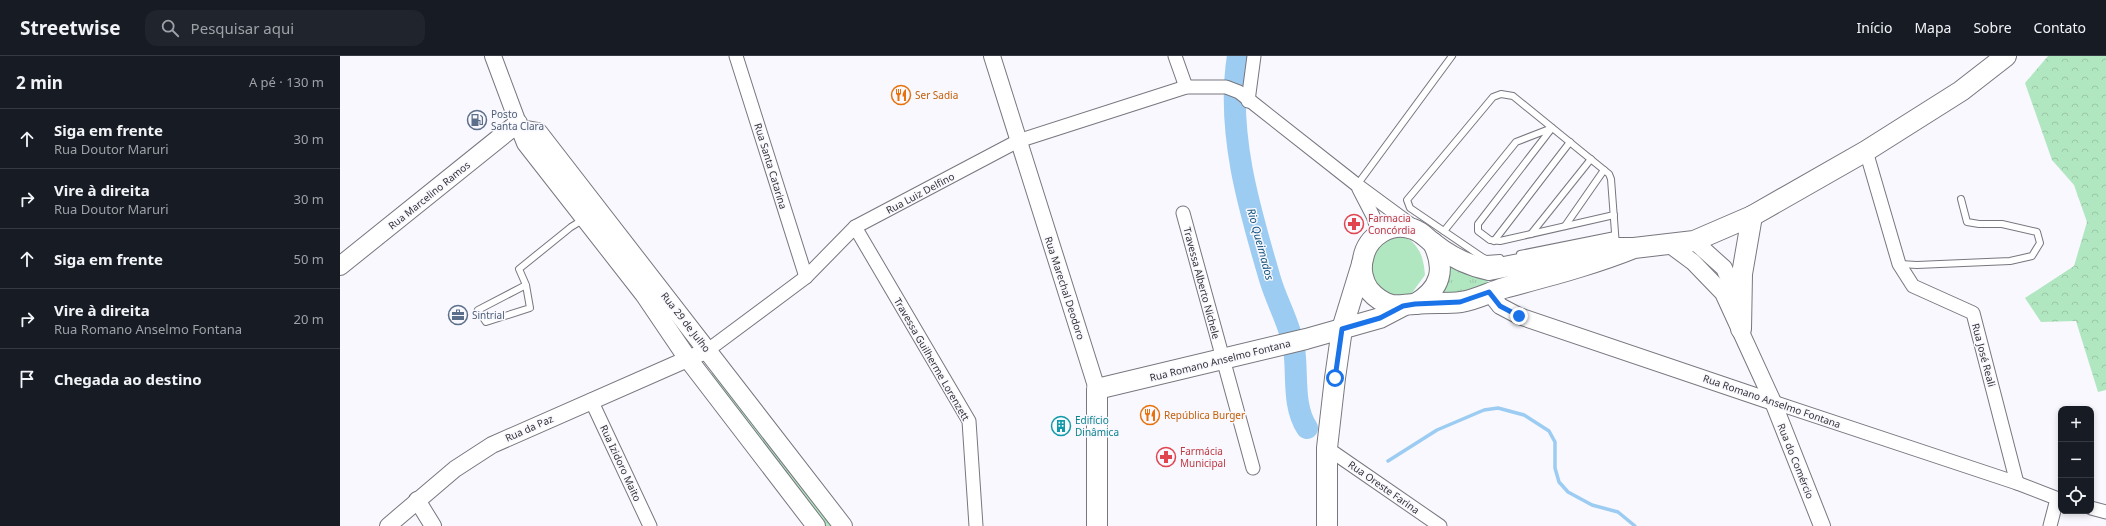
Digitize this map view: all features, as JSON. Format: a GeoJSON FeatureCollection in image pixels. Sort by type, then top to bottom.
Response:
{"type":"FeatureCollection","features":[{"type":"Feature","properties":{"kind":"main road"},"geometry":{"type":"LineString","coordinates":[[1327,526],[1327,448],[1342,329],[1362,264],[1364,252],[1370,242],[1379,234],[1390,228],[1401,227],[1413,229],[1433,236],[1474,267],[1490,270],[1622,243],[1670,245],[1694,241],[1752,216],[1866,151],[1961,91],[2006,56]]}},
{"type":"Feature","properties":{"kind":"main road","name":"Rua 29 de Julho"},"geometry":{"type":"LineString","coordinates":[[520,126],[526,143],[591,213],[708,350],[843,526]]}},
{"type":"Feature","properties":{"kind":"main road","name":"Rua Marcelino Ramos"},"geometry":{"type":"LineString","coordinates":[[340,266],[520,126]]}},
{"type":"Feature","properties":{"kind":"main road","name":"Rua 29 de Julho"},"geometry":{"type":"LineString","coordinates":[[591,213],[688,359],[816,526]]}},
{"type":"Feature","properties":{"kind":"main road"},"geometry":{"type":"LineString","coordinates":[[1741,330],[1742,274],[1752,216]]}},
{"type":"Feature","properties":{"kind":"main road"},"geometry":{"type":"LineString","coordinates":[[1409,305],[1426,297],[1434,288],[1439,278],[1440,266],[1433,236]]}},
{"type":"Feature","properties":{"kind":"main road"},"geometry":{"type":"LineString","coordinates":[[1362,264],[1363,277],[1368,289],[1378,299],[1390,305],[1460,302],[1489,292],[1602,261],[1622,243]]}},
{"type":"Feature","properties":{"kind":"main road"},"geometry":{"type":"LineString","coordinates":[[1489,292],[1490,270]]}},
{"type":"Feature","properties":{"kind":"main road","name":"Rua Romano Anselmo Fontana"},"geometry":{"type":"LineString","coordinates":[[1097,389],[1306,339],[1380,318],[1409,305]]}},
{"type":"Feature","properties":{"kind":"main road","name":"Rua Marechal Deodoro"},"geometry":{"type":"LineString","coordinates":[[1097,389],[1097,526]]}},
{"type":"Feature","properties":{"kind":"street","name":"Rua 29 de Julho"},"geometry":{"type":"LineString","coordinates":[[493,56],[520,126]]}},
{"type":"Feature","properties":{"kind":"street","name":"Rua Santa Catarina"},"geometry":{"type":"LineString","coordinates":[[736,56],[806,277]]}},
{"type":"Feature","properties":{"kind":"street","name":"Rua Marechal Deodoro"},"geometry":{"type":"LineString","coordinates":[[992,56],[1097,389]]}},
{"type":"Feature","properties":{"kind":"street"},"geometry":{"type":"LineString","coordinates":[[1175,56],[1186,88]]}},
{"type":"Feature","properties":{"kind":"street"},"geometry":{"type":"LineString","coordinates":[[1254,56],[1243,96],[1357,185],[1433,236]]}},
{"type":"Feature","properties":{"kind":"street","name":"Rua Luiz Delfino"},"geometry":{"type":"LineString","coordinates":[[688,359],[708,350],[806,277],[855,227],[1018,142],[1186,88],[1226,87],[1243,96]]}},
{"type":"Feature","properties":{"kind":"street","name":"Rua José Reali"},"geometry":{"type":"LineString","coordinates":[[1866,151],[1899,264],[1906,276],[1913,286],[1973,313],[2017,483]]}},
{"type":"Feature","properties":{"kind":"street"},"geometry":{"type":"LineString","coordinates":[[1357,185],[1373,216],[1379,234]]}},
{"type":"Feature","properties":{"kind":"street","name":"Travessa Alberto Nichele"},"geometry":{"type":"LineString","coordinates":[[1183,213],[1253,468]]}},
{"type":"Feature","properties":{"kind":"street","name":"Travessa Guilherme Lorenzett"},"geometry":{"type":"LineString","coordinates":[[855,227],[968,421],[976,526]]}},
{"type":"Feature","properties":{"kind":"street"},"geometry":{"type":"LineString","coordinates":[[1694,241],[1724,268],[1736,295],[1741,330]]}},
{"type":"Feature","properties":{"kind":"street"},"geometry":{"type":"LineString","coordinates":[[1670,245],[1693,262],[1722,293],[1741,330]]}},
{"type":"Feature","properties":{"kind":"street","name":"Rua Romano Anselmo Fontana"},"geometry":{"type":"LineString","coordinates":[[1489,292],[1500,306],[1519,316],[2017,483],[2058,500]]}},
{"type":"Feature","properties":{"kind":"street","name":"Rua do Comércio"},"geometry":{"type":"LineString","coordinates":[[1741,330],[1773,402],[1822,526]]}},
{"type":"Feature","properties":{"kind":"street","name":"Rua da Paz"},"geometry":{"type":"LineString","coordinates":[[388,526],[455,469],[492,445],[591,400],[688,359]]}},
{"type":"Feature","properties":{"kind":"street","name":"Rua Izidoro Maito"},"geometry":{"type":"LineString","coordinates":[[591,400],[650,526]]}},
{"type":"Feature","properties":{"kind":"street","name":"Rua Oreste Farina"},"geometry":{"type":"LineString","coordinates":[[1327,448],[1440,526]]}},
{"type":"Feature","properties":{"kind":"street"},"geometry":{"type":"LineString","coordinates":[[418,500],[433,526]]}},
{"type":"Feature","properties":{"kind":"street"},"geometry":{"type":"LineString","coordinates":[[2050,526],[2058,503]]}},
{"type":"Feature","properties":{"kind":"street"},"geometry":{"type":"LineString","coordinates":[[2094,509],[2106,512]]}},
{"type":"Feature","properties":{"kind":"lane"},"geometry":{"type":"LineString","coordinates":[[1357,185],[1452,56]]}},
{"type":"Feature","properties":{"kind":"lane"},"geometry":{"type":"LineString","coordinates":[[1508,256],[1486,259],[1433,236],[1410,208],[1408,200],[1493,97],[1501,94],[1512,96],[1591,159],[1611,178],[1614,215],[1622,243],[1515,255]]}},
{"type":"Feature","properties":{"kind":"lane"},"geometry":{"type":"LineString","coordinates":[[1433,236],[1516,142],[1552,128]]}},
{"type":"Feature","properties":{"kind":"lane"},"geometry":{"type":"LineString","coordinates":[[1552,128],[1478,224],[1478,231],[1494,241],[1532,234],[1614,215]]}},
{"type":"Feature","properties":{"kind":"lane"},"geometry":{"type":"LineString","coordinates":[[1494,241],[1570,142]]}},
{"type":"Feature","properties":{"kind":"lane"},"geometry":{"type":"LineString","coordinates":[[1532,234],[1591,159]]}},
{"type":"Feature","properties":{"kind":"lane"},"geometry":{"type":"LineString","coordinates":[[1564,226],[1604,170]]}},
{"type":"Feature","properties":{"kind":"lane"},"geometry":{"type":"LineString","coordinates":[[1899,264],[1917,265],[2010,261],[2032,256],[2040,243],[2037,232],[2002,224],[1979,224],[1967,222],[1961,199]]}},
{"type":"Feature","properties":{"kind":"lane"},"geometry":{"type":"LineString","coordinates":[[526,285],[478,310],[486,322],[530,308],[526,285],[519,269],[571,227],[591,213]]}},
{"type":"Feature","properties":{"kind":"green space"},"geometry":{"type":"Polygon","coordinates":[[[2048,56],[2106,56],[2106,390],[2098,392],[2076,321],[2041,322],[2025,298],[2074,266],[2087,222],[2074,185],[2052,160],[2025,83],[2048,56]]]}},
{"type":"Feature","properties":{"kind":"green space"},"geometry":{"type":"Polygon","coordinates":[[[1400,232],[1415,245],[1421,255],[1425,275],[1409,297],[1396,298],[1380,294],[1370,270],[1375,246],[1400,232]]]}},
{"type":"Feature","properties":{"kind":"green space"},"geometry":{"type":"Polygon","coordinates":[[[1447,262],[1488,278],[1487,286],[1442,297],[1438,289],[1447,262]]]}},
{"type":"Feature","properties":{"kind":"green space"},"geometry":{"type":"Polygon","coordinates":[[[712,372],[720,373],[836,526],[822,526],[711,379],[712,372]]]}},
{"type":"Feature","properties":{"kind":"waterway","name":"Rio Queimados"},"geometry":{"type":"LineString","coordinates":[[1238,56],[1235,84],[1235,112],[1237,141],[1247,197],[1270,279],[1292,339],[1295,358],[1297,399],[1302,419],[1307,428]]}},
{"type":"Feature","properties":{"kind":"waterway"},"geometry":{"type":"LineString","coordinates":[[1388,461],[1437,430],[1484,410],[1498,408],[1524,415],[1549,431],[1555,442],[1555,468],[1559,482],[1568,492],[1592,505],[1618,512],[1635,526]]}},
{"type":"Feature","properties":{"kind":"place","name":"Ser Sadia"},"geometry":{"type":"Point","coordinates":[901,95]}},
{"type":"Feature","properties":{"kind":"place","name":"Posto Santa Clara"},"geometry":{"type":"Point","coordinates":[477,120]}},
{"type":"Feature","properties":{"kind":"place","name":"Farmacia Concórdia"},"geometry":{"type":"Point","coordinates":[1354,224]}},
{"type":"Feature","properties":{"kind":"place","name":"Sintrial"},"geometry":{"type":"Point","coordinates":[458,315]}},
{"type":"Feature","properties":{"kind":"place","name":"República Burger"},"geometry":{"type":"Point","coordinates":[1150,415]}},
{"type":"Feature","properties":{"kind":"place","name":"Edifício Dinâmica"},"geometry":{"type":"Point","coordinates":[1061,426]}},
{"type":"Feature","properties":{"kind":"place","name":"Farmácia Municipal"},"geometry":{"type":"Point","coordinates":[1166,457]}},
{"type":"Feature","properties":{"kind":"route"},"geometry":{"type":"LineString","coordinates":[[1335,378],[1342,329],[1380,318],[1403,306],[1460,302],[1489,292],[1500,306],[1519,316]]}}]}
